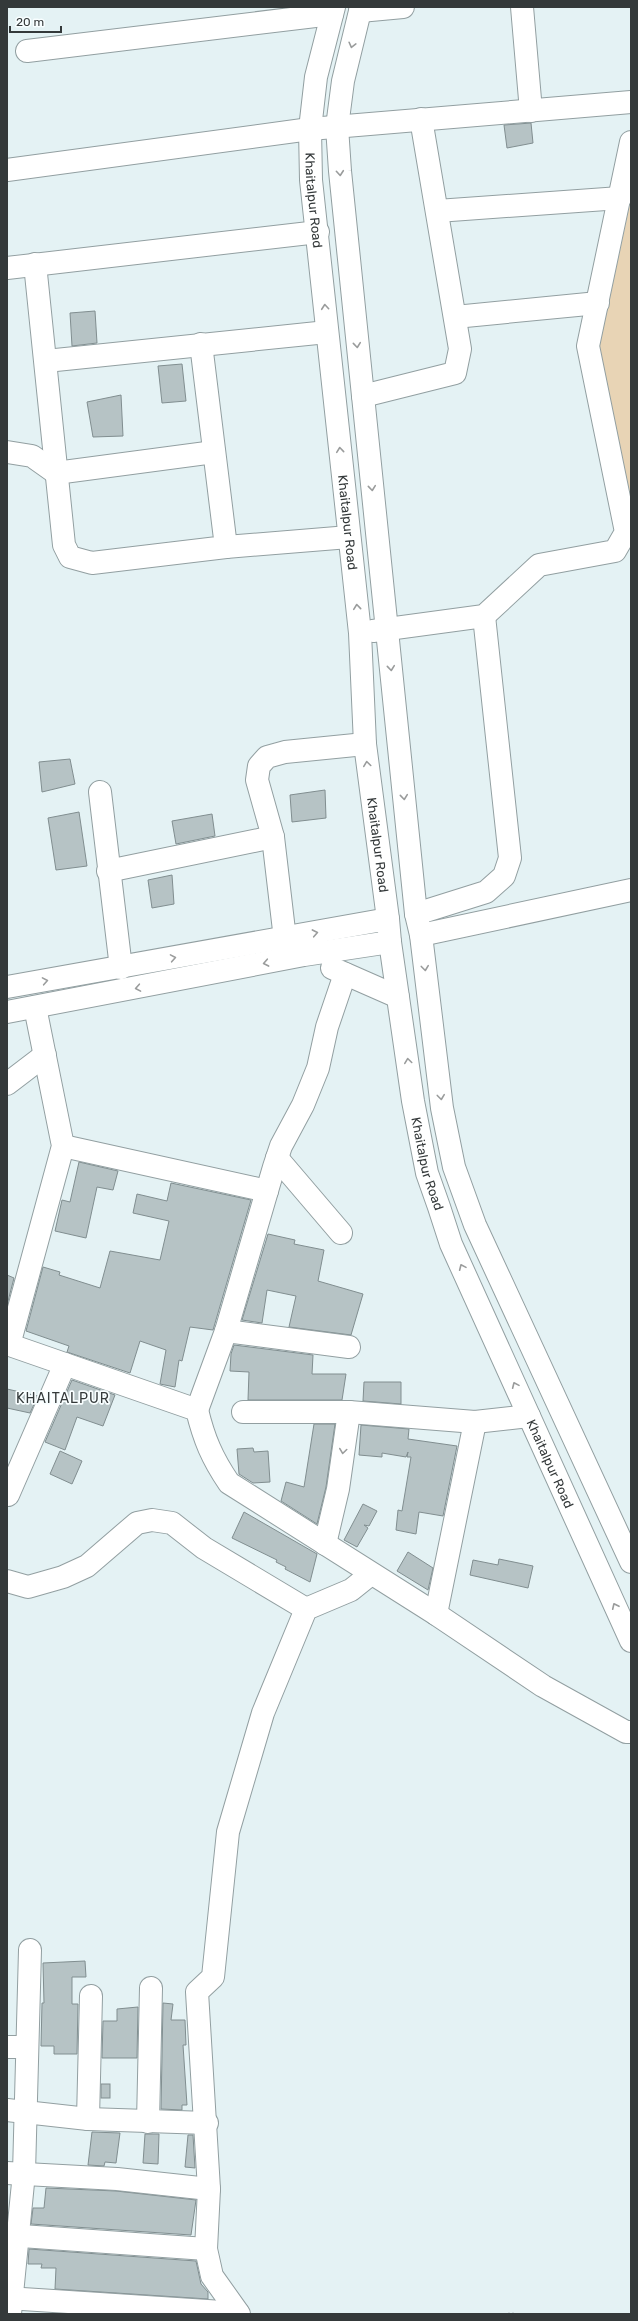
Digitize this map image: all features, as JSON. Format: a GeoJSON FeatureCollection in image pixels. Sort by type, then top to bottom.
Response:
{"type":"FeatureCollection","features":[{"type":"Feature","properties":{"kind":"street"},"geometry":{"type":"LineString","coordinates":[[360,9],[403,7]]}},
{"type":"Feature","properties":{"kind":"street"},"geometry":{"type":"LineString","coordinates":[[522,7],[531,111]]}},
{"type":"Feature","properties":{"kind":"street","name":"Khaitalpur Road"},"geometry":{"type":"LineString","coordinates":[[360,9],[343,81],[337,126],[340,171],[386,629],[418,924],[442,1108],[454,1167],[475,1225],[631,1562]]}},
{"type":"Feature","properties":{"kind":"street"},"geometry":{"type":"LineString","coordinates":[[26,51],[333,10]]}},
{"type":"Feature","properties":{"kind":"street","name":"Khaitalpur Road"},"geometry":{"type":"LineString","coordinates":[[333,10],[316,77],[310,129],[311,180],[318,232],[327,332],[360,633],[365,744],[390,942],[413,1101],[427,1173],[451,1244],[631,1641]]}},
{"type":"Feature","properties":{"kind":"street"},"geometry":{"type":"LineString","coordinates":[[7,170],[337,126],[631,102]]}},
{"type":"Feature","properties":{"kind":"street"},"geometry":{"type":"LineString","coordinates":[[363,396],[455,373],[460,349],[421,119]]}},
{"type":"Feature","properties":{"kind":"street"},"geometry":{"type":"LineString","coordinates":[[360,633],[484,616],[539,565],[615,551],[626,532],[588,346],[631,142]]}},
{"type":"Feature","properties":{"kind":"street"},"geometry":{"type":"LineString","coordinates":[[437,211],[620,198]]}},
{"type":"Feature","properties":{"kind":"street"},"geometry":{"type":"LineString","coordinates":[[7,268],[318,232]]}},
{"type":"Feature","properties":{"kind":"street"},"geometry":{"type":"LineString","coordinates":[[35,264],[64,545],[70,557],[92,563],[226,547],[349,537]]}},
{"type":"Feature","properties":{"kind":"street"},"geometry":{"type":"LineString","coordinates":[[454,317],[598,303]]}},
{"type":"Feature","properties":{"kind":"street"},"geometry":{"type":"LineString","coordinates":[[46,361],[327,332]]}},
{"type":"Feature","properties":{"kind":"street"},"geometry":{"type":"LineString","coordinates":[[201,344],[226,547]]}},
{"type":"Feature","properties":{"kind":"street"},"geometry":{"type":"LineString","coordinates":[[7,452],[32,456],[56,473],[214,452]]}},
{"type":"Feature","properties":{"kind":"street"},"geometry":{"type":"LineString","coordinates":[[418,924],[486,892],[504,876],[510,858],[484,616]]}},
{"type":"Feature","properties":{"kind":"street"},"geometry":{"type":"LineString","coordinates":[[285,939],[272,838],[257,780],[259,766],[267,757],[285,752],[365,744]]}},
{"type":"Feature","properties":{"kind":"street"},"geometry":{"type":"LineString","coordinates":[[100,792],[108,871],[121,968]]}},
{"type":"Feature","properties":{"kind":"street"},"geometry":{"type":"LineString","coordinates":[[108,871],[272,838]]}},
{"type":"Feature","properties":{"kind":"street"},"geometry":{"type":"LineString","coordinates":[[418,924],[631,890]]}},
{"type":"Feature","properties":{"kind":"street"},"geometry":{"type":"LineString","coordinates":[[7,987],[285,939],[388,919]]}},
{"type":"Feature","properties":{"kind":"street"},"geometry":{"type":"LineString","coordinates":[[7,1012],[304,955],[390,942]]}},
{"type":"Feature","properties":{"kind":"street"},"geometry":{"type":"LineString","coordinates":[[304,955],[398,997]]}},
{"type":"Feature","properties":{"kind":"street"},"geometry":{"type":"LineString","coordinates":[[345,974],[327,1027],[318,1068],[303,1105],[277,1158],[226,1331],[197,1410],[205,1441],[216,1463],[230,1483],[436,1614],[543,1686],[626,1732],[631,1732]]}},
{"type":"Feature","properties":{"kind":"street"},"geometry":{"type":"LineString","coordinates":[[7,1019],[35,1007]]}},
{"type":"Feature","properties":{"kind":"street"},"geometry":{"type":"LineString","coordinates":[[35,1007],[63,1146],[8,1344],[197,1410]]}},
{"type":"Feature","properties":{"kind":"street"},"geometry":{"type":"LineString","coordinates":[[7,1084],[45,1055]]}},
{"type":"Feature","properties":{"kind":"street"},"geometry":{"type":"LineString","coordinates":[[63,1146],[267,1191]]}},
{"type":"Feature","properties":{"kind":"street"},"geometry":{"type":"LineString","coordinates":[[277,1158],[341,1233]]}},
{"type":"Feature","properties":{"kind":"street"},"geometry":{"type":"LineString","coordinates":[[226,1331],[349,1347]]}},
{"type":"Feature","properties":{"kind":"street"},"geometry":{"type":"LineString","coordinates":[[8,1495],[65,1364]]}},
{"type":"Feature","properties":{"kind":"street"},"geometry":{"type":"LineString","coordinates":[[243,1412],[349,1412],[475,1422],[529,1416]]}},
{"type":"Feature","properties":{"kind":"street"},"geometry":{"type":"LineString","coordinates":[[325,1544],[338,1489],[349,1412]]}},
{"type":"Feature","properties":{"kind":"street"},"geometry":{"type":"LineString","coordinates":[[436,1614],[475,1422]]}},
{"type":"Feature","properties":{"kind":"street"},"geometry":{"type":"LineString","coordinates":[[7,1581],[28,1587],[63,1577],[87,1566],[137,1523],[152,1520],[172,1523],[204,1548],[306,1609]]}},
{"type":"Feature","properties":{"kind":"street"},"geometry":{"type":"LineString","coordinates":[[239,2313],[212,2276],[206,2249],[209,2189],[207,2122],[197,1992],[213,1977],[228,1832],[263,1713],[306,1609],[351,1590],[371,1574]]}},
{"type":"Feature","properties":{"kind":"street"},"geometry":{"type":"LineString","coordinates":[[30,1950],[17,2047],[16,2173],[9,2304],[239,2313]]}},
{"type":"Feature","properties":{"kind":"street"},"geometry":{"type":"LineString","coordinates":[[148,2122],[151,1988]]}},
{"type":"Feature","properties":{"kind":"street"},"geometry":{"type":"LineString","coordinates":[[88,2119],[91,1996]]}},
{"type":"Feature","properties":{"kind":"street"},"geometry":{"type":"LineString","coordinates":[[16,2111],[88,2119],[148,2122],[207,2122]]}},
{"type":"Feature","properties":{"kind":"street"},"geometry":{"type":"LineString","coordinates":[[16,2173],[117,2179],[209,2189]]}},
{"type":"Feature","properties":{"kind":"street"},"geometry":{"type":"LineString","coordinates":[[12,2236],[206,2249]]}},
{"type":"Feature","properties":{"kind":"path"},"geometry":{"type":"LineString","coordinates":[[508,2314],[516,2314]]}},
{"type":"Feature","properties":{"kind":"shaded area"},"geometry":{"type":"Polygon","coordinates":[[[631,199],[631,503],[599,348],[631,199]]]}},
{"type":"Feature","properties":{"kind":"building"},"geometry":{"type":"Polygon","coordinates":[[[531,123],[533,143],[507,148],[504,125],[531,123]]]}},
{"type":"Feature","properties":{"kind":"building"},"geometry":{"type":"Polygon","coordinates":[[[95,311],[97,343],[72,346],[70,313],[95,311]]]}},
{"type":"Feature","properties":{"kind":"building"},"geometry":{"type":"Polygon","coordinates":[[[182,364],[186,401],[162,403],[158,366],[182,364]]]}},
{"type":"Feature","properties":{"kind":"building"},"geometry":{"type":"Polygon","coordinates":[[[121,395],[123,436],[93,437],[87,402],[121,395]]]}},
{"type":"Feature","properties":{"kind":"building"},"geometry":{"type":"Polygon","coordinates":[[[70,759],[75,784],[42,792],[39,762],[70,759]]]}},
{"type":"Feature","properties":{"kind":"building"},"geometry":{"type":"Polygon","coordinates":[[[325,790],[326,818],[292,822],[290,795],[325,790]]]}},
{"type":"Feature","properties":{"kind":"building"},"geometry":{"type":"Polygon","coordinates":[[[79,812],[87,866],[56,870],[48,818],[79,812]]]}},
{"type":"Feature","properties":{"kind":"building"},"geometry":{"type":"Polygon","coordinates":[[[212,814],[215,836],[176,844],[172,821],[212,814]]]}},
{"type":"Feature","properties":{"kind":"building"},"geometry":{"type":"Polygon","coordinates":[[[172,875],[174,904],[152,908],[148,880],[172,875]]]}},
{"type":"Feature","properties":{"kind":"building"},"geometry":{"type":"Polygon","coordinates":[[[79,1162],[118,1171],[113,1190],[97,1187],[86,1238],[55,1231],[62,1200],[70,1202],[79,1162]]]}},
{"type":"Feature","properties":{"kind":"building"},"geometry":{"type":"Polygon","coordinates":[[[171,1183],[251,1200],[213,1330],[190,1327],[182,1361],[179,1360],[175,1387],[160,1384],[166,1350],[140,1341],[130,1373],[67,1352],[69,1346],[26,1331],[43,1267],[60,1272],[59,1275],[100,1288],[110,1251],[160,1260],[169,1221],[133,1213],[137,1194],[167,1201],[171,1183]]]}},
{"type":"Feature","properties":{"kind":"building"},"geometry":{"type":"Polygon","coordinates":[[[268,1234],[295,1240],[294,1244],[324,1250],[318,1281],[363,1294],[351,1335],[289,1327],[296,1296],[267,1290],[262,1323],[242,1320],[268,1234]]]}},
{"type":"Feature","properties":{"kind":"building"},"geometry":{"type":"Polygon","coordinates":[[[7,1275],[14,1278],[7,1305],[7,1275]]]}},
{"type":"Feature","properties":{"kind":"building"},"geometry":{"type":"Polygon","coordinates":[[[234,1345],[313,1355],[312,1374],[346,1374],[342,1400],[248,1400],[249,1372],[230,1371],[231,1354],[234,1345]]]}},
{"type":"Feature","properties":{"kind":"building"},"geometry":{"type":"Polygon","coordinates":[[[72,1380],[115,1395],[103,1426],[77,1417],[65,1450],[45,1442],[72,1380]]]}},
{"type":"Feature","properties":{"kind":"building"},"geometry":{"type":"Polygon","coordinates":[[[364,1382],[401,1382],[401,1404],[363,1401],[364,1382]]]}},
{"type":"Feature","properties":{"kind":"building"},"geometry":{"type":"Polygon","coordinates":[[[7,1389],[38,1396],[30,1413],[7,1408],[7,1389]]]}},
{"type":"Feature","properties":{"kind":"building"},"geometry":{"type":"Polygon","coordinates":[[[314,1424],[335,1424],[326,1487],[317,1524],[281,1501],[286,1482],[304,1487],[314,1424]]]}},
{"type":"Feature","properties":{"kind":"building"},"geometry":{"type":"Polygon","coordinates":[[[361,1425],[409,1429],[408,1439],[457,1446],[443,1516],[419,1512],[416,1534],[396,1530],[398,1510],[402,1511],[411,1457],[407,1457],[408,1452],[406,1457],[382,1453],[382,1457],[359,1455],[361,1425]]]}},
{"type":"Feature","properties":{"kind":"building"},"geometry":{"type":"Polygon","coordinates":[[[253,1448],[254,1452],[268,1451],[270,1482],[253,1483],[239,1474],[237,1449],[253,1448]]]}},
{"type":"Feature","properties":{"kind":"building"},"geometry":{"type":"Polygon","coordinates":[[[60,1451],[82,1461],[72,1484],[50,1474],[60,1451]]]}},
{"type":"Feature","properties":{"kind":"building"},"geometry":{"type":"Polygon","coordinates":[[[363,1504],[377,1511],[369,1526],[364,1525],[368,1528],[357,1547],[344,1540],[363,1504]]]}},
{"type":"Feature","properties":{"kind":"building"},"geometry":{"type":"Polygon","coordinates":[[[244,1512],[317,1554],[310,1582],[285,1569],[286,1567],[276,1562],[277,1560],[232,1538],[244,1512]]]}},
{"type":"Feature","properties":{"kind":"building"},"geometry":{"type":"Polygon","coordinates":[[[408,1552],[433,1568],[428,1590],[397,1571],[408,1552]]]}},
{"type":"Feature","properties":{"kind":"building"},"geometry":{"type":"Polygon","coordinates":[[[499,1559],[533,1566],[528,1588],[470,1575],[473,1560],[498,1565],[499,1559]]]}},
{"type":"Feature","properties":{"kind":"building"},"geometry":{"type":"Polygon","coordinates":[[[85,1961],[86,1977],[72,1977],[72,2004],[78,2004],[77,2054],[54,2054],[54,2046],[41,2046],[42,2003],[44,2003],[43,1963],[85,1961]]]}},
{"type":"Feature","properties":{"kind":"building"},"geometry":{"type":"Polygon","coordinates":[[[163,2003],[173,2004],[171,2020],[185,2020],[186,2045],[183,2045],[187,2105],[182,2105],[182,2110],[161,2109],[163,2003]]]}},
{"type":"Feature","properties":{"kind":"building"},"geometry":{"type":"Polygon","coordinates":[[[138,2007],[137,2058],[102,2058],[103,2021],[117,2021],[117,2009],[138,2007]]]}},
{"type":"Feature","properties":{"kind":"building"},"geometry":{"type":"Polygon","coordinates":[[[101,2084],[110,2084],[110,2098],[101,2098],[101,2084]]]}},
{"type":"Feature","properties":{"kind":"building"},"geometry":{"type":"Polygon","coordinates":[[[92,2132],[120,2133],[116,2163],[105,2162],[104,2166],[88,2165],[92,2132]]]}},
{"type":"Feature","properties":{"kind":"building"},"geometry":{"type":"Polygon","coordinates":[[[145,2134],[159,2134],[158,2164],[143,2163],[145,2134]]]}},
{"type":"Feature","properties":{"kind":"building"},"geometry":{"type":"Polygon","coordinates":[[[188,2135],[193,2135],[195,2168],[185,2167],[188,2135]]]}},
{"type":"Feature","properties":{"kind":"building"},"geometry":{"type":"Polygon","coordinates":[[[46,2188],[116,2191],[196,2200],[191,2235],[31,2224],[33,2208],[44,2208],[46,2188]]]}},
{"type":"Feature","properties":{"kind":"building"},"geometry":{"type":"Polygon","coordinates":[[[29,2249],[196,2261],[201,2284],[208,2292],[208,2299],[55,2289],[56,2268],[41,2268],[42,2264],[28,2264],[29,2249]]]}},
{"type":"Feature","properties":{"kind":"district","name":"KHAITALPUR"},"geometry":{"type":"Point","coordinates":[63,1398]}}]}
